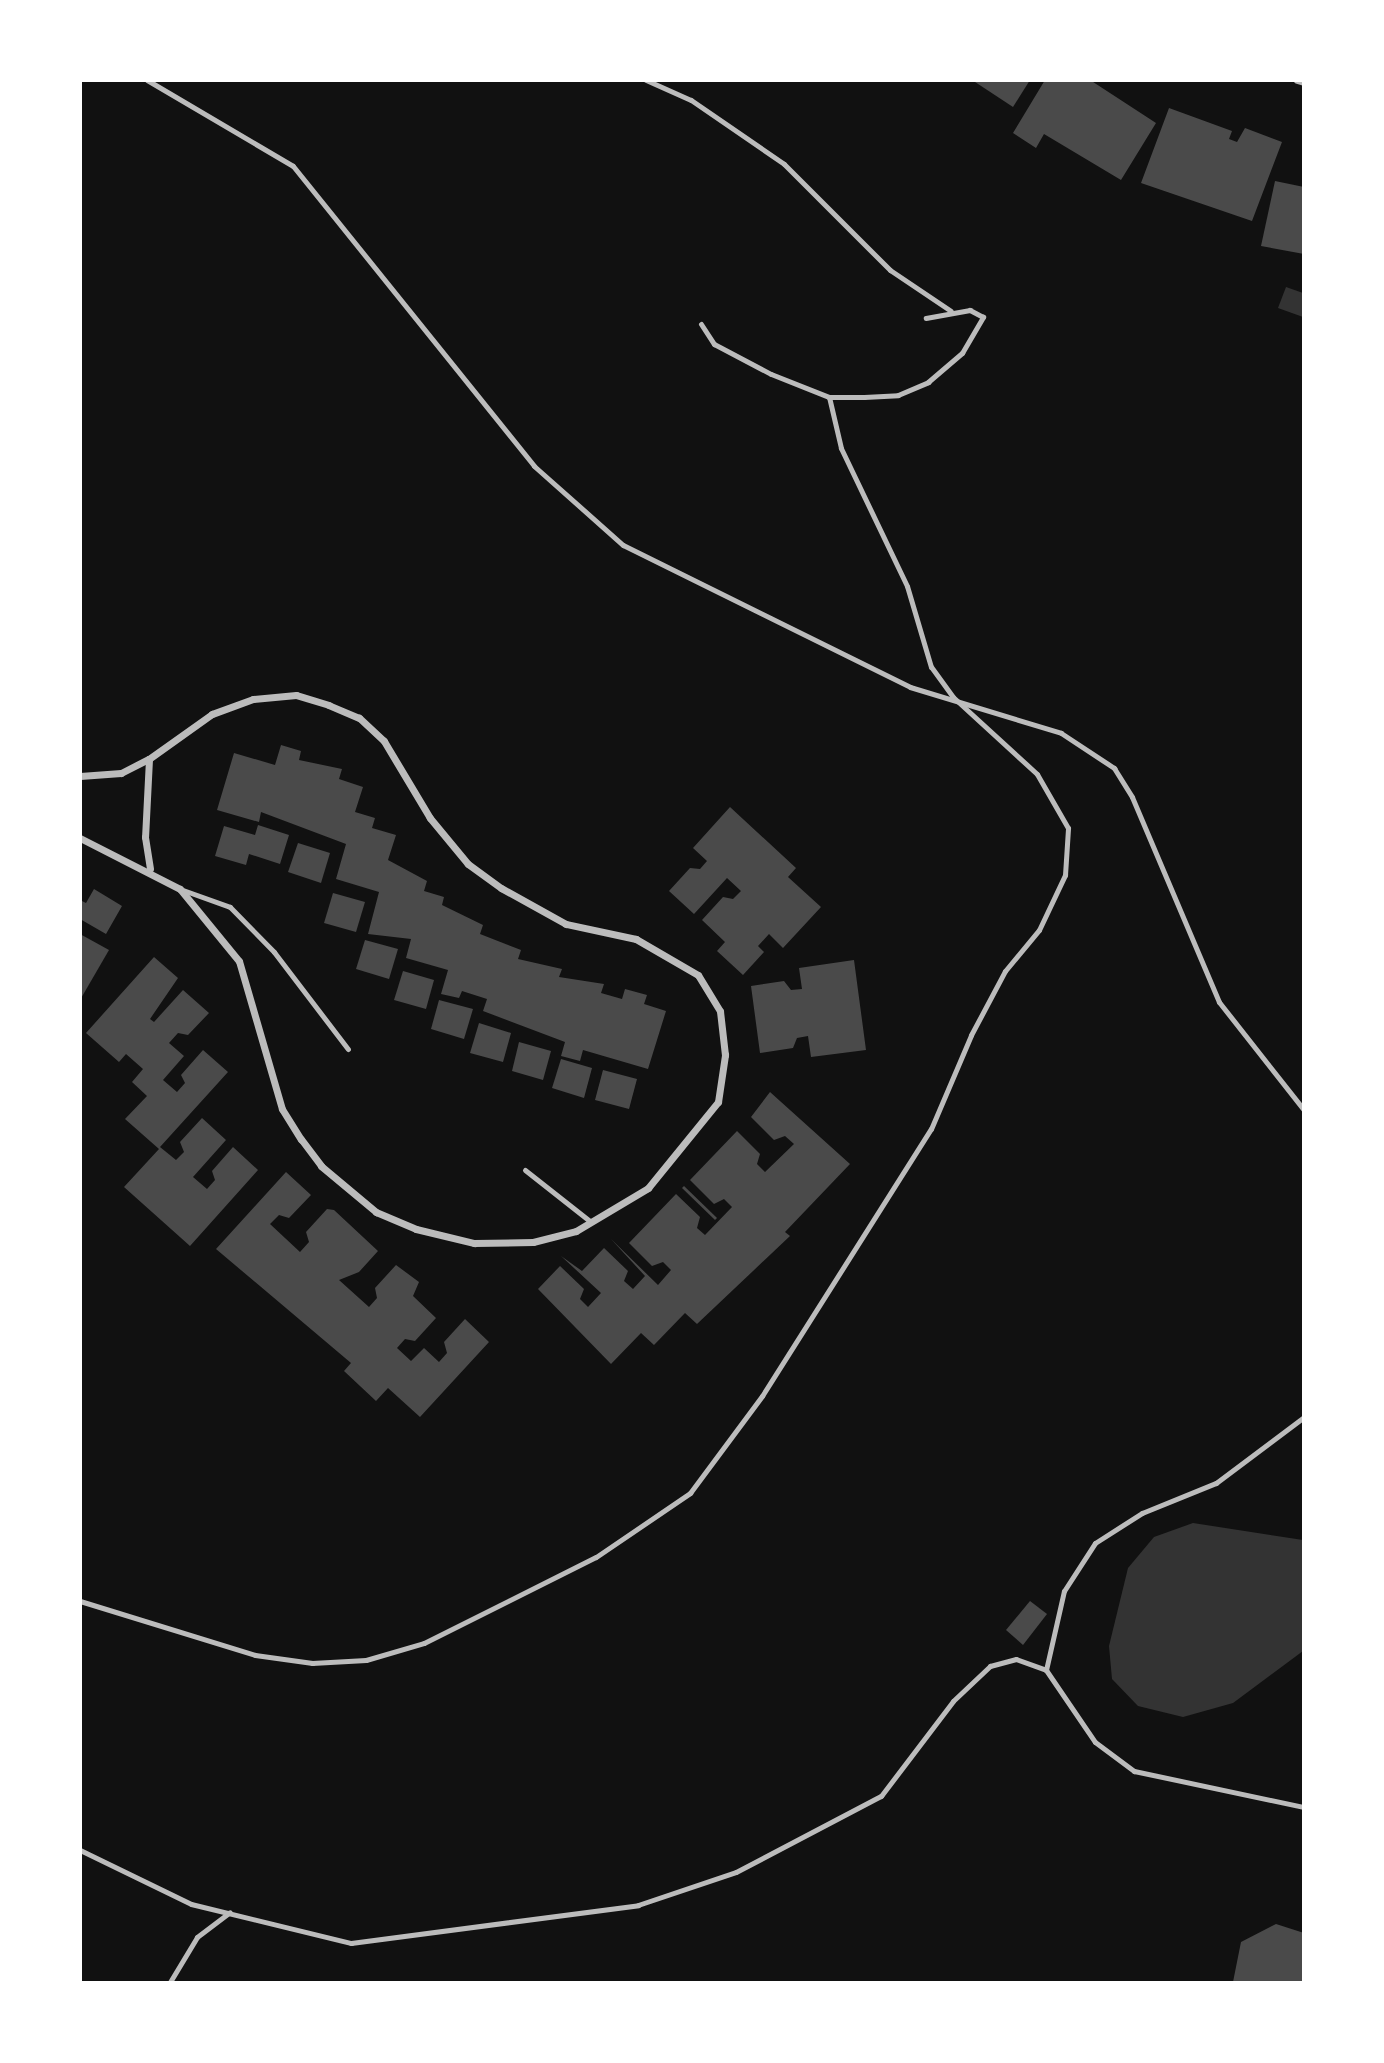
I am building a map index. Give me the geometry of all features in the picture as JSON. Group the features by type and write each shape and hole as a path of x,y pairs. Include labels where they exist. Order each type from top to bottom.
{"street":[{"path":"1297,80 1304,82"},
{"path":"80,776 121,773 149,759 212,713 253,699 296,695 329,705 384,741 430,818 490,880 566,924 636,939 698,975 720,1011 725,1055 718,1102 648,1188 592,1222 533,1242 474,1243 376,1212 321,1166 282,1109 239,961 180,889 150,869 80,838"},
{"path":"149,759 145,837 150,869"}],"lane":[{"path":"147,80 293,166 525,456 623,545 910,687 953,697 1060,733 1114,768 1143,820 1219,1002 1304,1110"},
{"path":"646,80 691,100 784,164 890,270 951,311 983,317 962,353 929,382 898,395 829,397 714,344 701,324"},
{"path":"926,318 951,311"},
{"path":"80,1601 254,1655 312,1663 366,1660 424,1643 596,1557 691,1493 762,1396 931,1129 971,1035 1005,971 1039,930 1065,875 1069,828 1037,774 953,697 931,667 907,586 853,479 829,397"},
{"path":"180,889 230,907 274,952 348,1049"},
{"path":"525,1170 592,1222"},
{"path":"1046,1670 1064,1591 1095,1543 1142,1513 1216,1483 1304,1417"},
{"path":"80,1850 191,1904 351,1943 638,1905 736,1872 881,1796 953,1701 990,1666 1016,1659 1046,1670 1095,1742 1135,1771 1304,1807"},
{"path":"170,1983 197,1937 230,1912"}],"shaded area":[{"path":"1286,287 1303,293 1303,317 1278,308"},
{"path":"1193,1523 1303,1540 1303,1651 1233,1703 1183,1717 1138,1706 1112,1679 1109,1646 1128,1568 1154,1537"}],"building":[{"path":"972,80 1030,80 1013,107"},
{"path":"1045,80 1090,80 1156,123 1121,180 1044,134 1036,148 1013,133"},
{"path":"1169,108 1232,131 1229,139 1237,142 1245,128 1282,142 1252,221 1141,183"},
{"path":"1275,181 1304,187 1304,254 1261,246"},
{"path":"281,745 301,751 299,760 342,769 339,779 363,787 355,812 375,818 372,828 396,835 388,860 427,881 424,891 444,897 442,905 483,925 480,934 521,950 518,959 562,969 559,977 604,984 601,993 622,999 625,989 647,995 644,1004 666,1011 648,1069 583,1050 580,1061 561,1056 565,1042 483,1011 487,999 462,991 459,998 441,994 448,970 406,958 411,939 368,934 379,892 336,879 346,844 261,812 259,822 217,810 234,753 275,765"},
{"path":"730,807 796,868 788,877 821,907 783,948 769,934 758,946 764,952 743,975 717,951 725,942 702,920 723,897 733,899 741,891 727,878 694,914 669,891 690,868 700,869 707,861 693,848"},
{"path":"258,825 289,835 280,864 249,854 246,865 215,856 224,826 255,835"},
{"path":"298,843 330,853 321,883 288,872"},
{"path":"94,889 122,906 106,934 80,919 80,900 86,903"},
{"path":"333,893 365,902 356,932 324,923"},
{"path":"80,934 109,950 80,1000"},
{"path":"365,940 398,949 389,979 356,969"},
{"path":"154,957 178,978 150,1019 154,1022 183,990 209,1013 188,1035 178,1033 169,1043 184,1056 163,1080 177,1092 185,1083 181,1075 203,1050 228,1072 160,1147 176,1160 184,1152 180,1142 202,1118 226,1140 193,1177 207,1189 215,1180 212,1171 233,1147 258,1170 190,1246 124,1187 159,1149 125,1119 147,1096 132,1082 143,1069 126,1054 119,1062 86,1033"},
{"path":"854,960 866,1050 811,1057 808,1036 797,1038 793,1048 760,1053 751,986 784,981 791,990 802,989 799,968"},
{"path":"403,971 434,980 426,1009 394,1000"},
{"path":"439,1000 473,1009 464,1039 431,1029"},
{"path":"479,1023 511,1033 503,1062 470,1053"},
{"path":"519,1042 551,1051 543,1080 512,1071"},
{"path":"561,1059 592,1068 584,1098 552,1088"},
{"path":"603,1070 637,1079 629,1109 595,1100"},
{"path":"770,1092 850,1164 785,1232 790,1236 697,1324 685,1313 654,1345 641,1333 611,1364 538,1289 560,1266 584,1289 580,1299 588,1307 601,1293 561,1256 582,1271 604,1248 628,1271 624,1281 633,1289 645,1276 611,1239 658,1285 671,1270 663,1262 652,1266 629,1243 676,1194 700,1217 697,1228 705,1235 732,1207 724,1199 714,1204 690,1180 737,1131 760,1154 757,1164 765,1172 794,1144 785,1136 774,1140 751,1117"},
{"path":"286,1172 311,1195 289,1218 279,1215 270,1224 300,1252 309,1242 306,1232 327,1209 334,1210 378,1251 359,1272 339,1280 369,1307 377,1298 375,1288 396,1265 419,1282 413,1296 436,1318 415,1341 405,1339 397,1348 411,1361 424,1348 439,1362 447,1353 444,1342 465,1319 489,1342 420,1417 388,1388 376,1401 344,1371 351,1363 216,1249"},
{"path":"684,1186 717,1218 715,1220 682,1188"},
{"path":"1030,1601 1047,1614 1023,1645 1006,1630"},
{"path":"1276,1924 1304,1933 1304,1982 1233,1982 1241,1942"}]}
